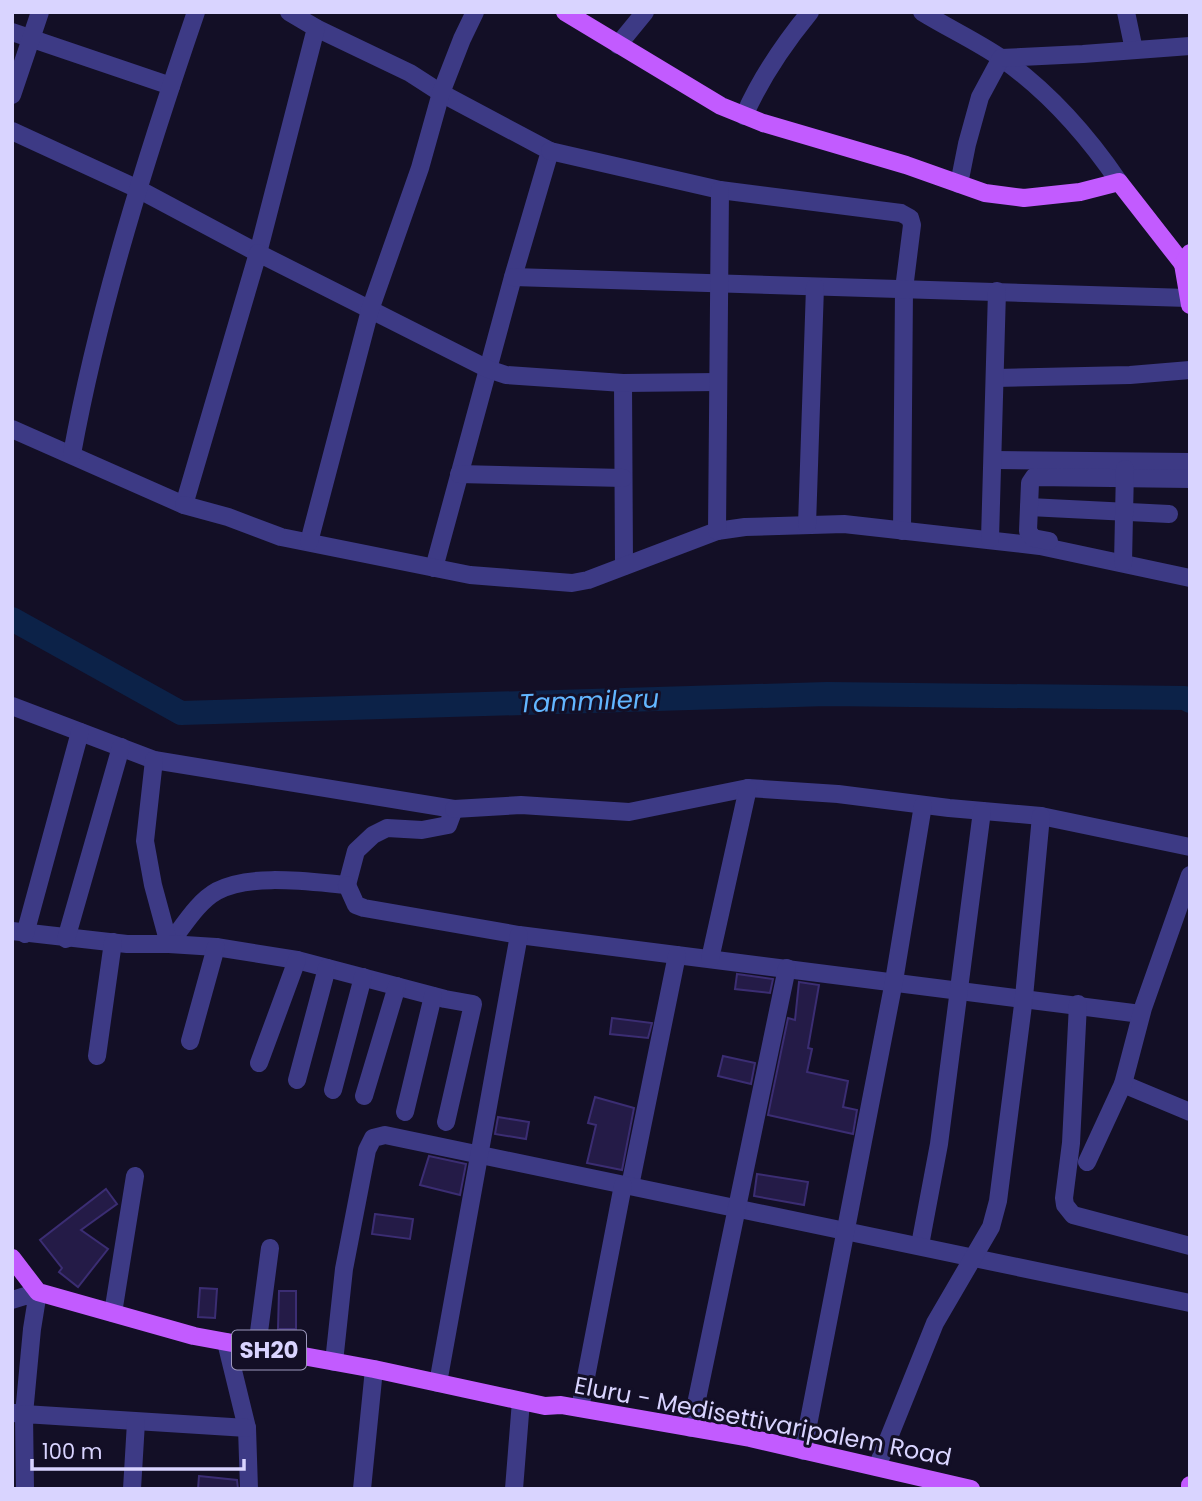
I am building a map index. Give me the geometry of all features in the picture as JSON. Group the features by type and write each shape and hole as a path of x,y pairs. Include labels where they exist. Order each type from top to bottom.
{"main road":[{"path":"565,12 721,106 744,116 905,165 985,194 1024,198 1080,192 1119,181 1186,258 1189,302"},
{"path":"12,1258 38,1292"},
{"name":"SH20","path":"38,1292 194,1336 374,1369 521,1401"},
{"name":"Eluru - Medisettivaripalem Road","path":"521,1401 545,1406 580,1408 691,1428 877,1467 927,1484 971,1489"}],"street":[{"path":"12,95 40,12"},
{"path":"72,454 82,396 138,189 196,12"},
{"path":"289,12 316,28 410,73 441,93 550,151 720,190 901,213 910,218 912,225 904,289 902,531"},
{"path":"309,542 370,310 420,168 441,93 475,12"},
{"path":"618,45 645,12"},
{"path":"744,116 755,90 770,66 810,12"},
{"path":"922,12 1001,58 1060,108 1098,151 1119,181"},
{"path":"1126,12 1134,50"},
{"path":"184,505 258,253 316,28"},
{"path":"12,32 171,86"},
{"path":"1001,58 1190,46"},
{"path":"959,184 980,97 1001,58"},
{"path":"12,131 138,189 488,369 506,375 623,383 718,382"},
{"path":"434,568 550,151"},
{"path":"718,531 720,190"},
{"path":"513,277 997,291 1189,302"},
{"path":"807,525 816,287"},
{"path":"990,539 997,291"},
{"path":"995,378 1130,375 1190,370"},
{"path":"623,383 624,566"},
{"path":"12,429 184,505 228,517 281,537 470,575 572,583 718,531 745,527 844,524 990,539 1190,568"},
{"path":"994,460 1190,479"},
{"path":"1190,462 1125,471 1034,477 1030,483 1028,531 1034,538 1190,578"},
{"path":"1123,559 1125,471"},
{"path":"459,474 623,478"},
{"path":"1029,508 1168,514"},
{"path":"12,706 154,760 454,808 521,805 628,812 748,788 838,793 923,805 1041,816 1190,847"},
{"path":"80,732 18,932 66,939 216,947 297,960 433,996 505,1011"},
{"path":"66,939 121,747"},
{"path":"154,760 145,841 153,886 169,944"},
{"path":"710,959 748,788"},
{"path":"803,1451 894,981 923,805"},
{"path":"454,808 448,825 422,830 387,828 373,835 356,851 347,886 356,905 519,935 1024,997 1141,1014"},
{"path":"920,1245 939,1144 982,811"},
{"path":"877,1467 935,1323 991,1227 998,1201 1024,997 1041,816"},
{"path":"1087,1162 1123,1084 1141,1014 1190,875"},
{"path":"169,944 202,904 217,891 226,888 246,882 297,881 347,886"},
{"path":"438,1383 519,935"},
{"path":"97,1056 113,942"},
{"path":"190,1041 216,947"},
{"path":"580,1408 677,955"},
{"path":"259,1063 297,960"},
{"path":"297,1080 327,968"},
{"path":"691,1428 788,968"},
{"path":"333,1090 363,977"},
{"path":"364,1096 397,986"},
{"path":"405,1112 433,996"},
{"path":"446,1122 473,1004"},
{"path":"1078,1004 1072,1143 1065,1205 1073,1215 1190,1246"},
{"path":"1123,1084 1190,1112"},
{"path":"334,1362 344,1269 367,1150 373,1139 385,1135 1190,1303"},
{"path":"113,1313 135,1176"},
{"path":"257,1348 270,1248"},
{"path":"12,1300 38,1292 18,1414 24,1489"},
{"path":"226,1342 247,1428 249,1489"},
{"path":"367,1488 374,1369"},
{"path":"514,1489 521,1401"},
{"path":"18,1414 247,1428"},
{"path":"132,1489 136,1422"}],"building":[{"path":"737,974 773,979 770,993 735,989"},
{"path":"799,982 819,985 808,1048 812,1049 807,1072 848,1081 843,1107 857,1110 853,1134 768,1115 788,1018 795,1020"},
{"path":"612,1018 652,1023 648,1038 610,1034"},
{"path":"723,1056 755,1063 751,1084 718,1076"},
{"path":"595,1097 634,1108 622,1170 587,1163 596,1125 588,1123"},
{"path":"498,1117 529,1122 526,1139 495,1134"},
{"path":"429,1156 466,1164 460,1195 420,1185"},
{"path":"757,1174 808,1182 804,1205 754,1196"},
{"path":"106,1189 117,1204 81,1230 108,1249 78,1287 59,1272 62,1268 40,1240"},
{"path":"375,1214 413,1219 410,1239 372,1234"},
{"path":"200,1288 217,1289 215,1318 198,1317"},
{"path":"279,1291 296,1291 296,1329 278,1329"},
{"path":"199,1476 237,1480 238,1489 198,1489"}],"waterway":[{"name":"Tammileru","path":"12,619 181,713 827,694 1185,698 1190,701"}]}
